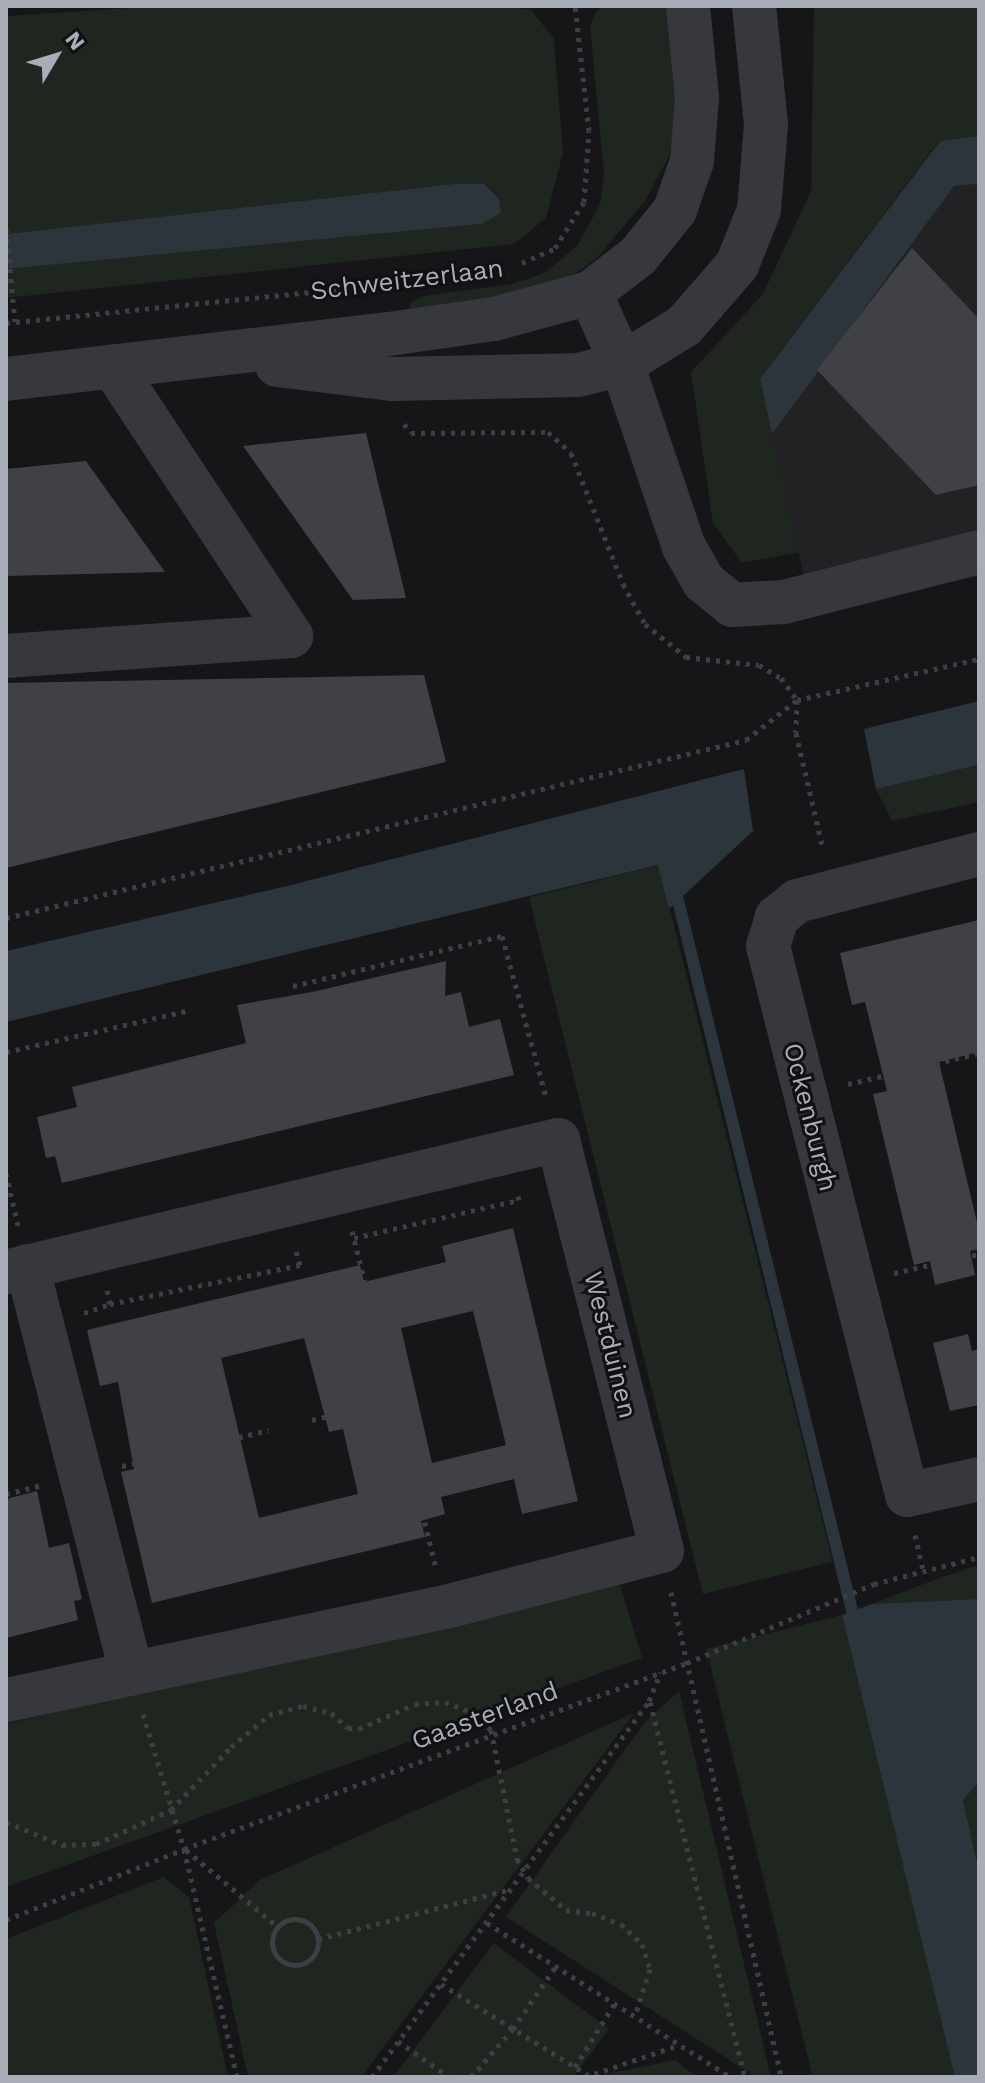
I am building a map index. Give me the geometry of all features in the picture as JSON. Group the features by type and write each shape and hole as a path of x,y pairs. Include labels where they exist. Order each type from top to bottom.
{"street":[{"name":"Schweitzerlaan","path":"6,379 211,357 494,319 590,293 638,256 675,210 692,161 697,98 688,6"},
{"name":"Schweitzerlaan","path":"211,357 393,379 578,375 622,364 684,326 737,265 759,210 766,124 754,6"},
{"path":"590,293 622,364 684,547 704,582 732,605 784,602 979,552"},
{"path":"6,656 291,636 113,367"},
{"name":"Ockenburgh","path":"979,854 833,889 797,901 777,917 768,946 907,1495 979,1479"},
{"path":"131,1672 81,1476 17,1269 558,1140"},
{"name":"Westduinen","path":"558,1140 662,1551"},
{"path":"6,1700 445,1607 662,1551"}],"path":[{"name":"Schweitzerlaan","path":"514,267 555,248 584,202 589,131 575,6"},
{"path":"6,229 15,322"},
{"name":"Schweitzerlaan","path":"6,323 428,281"},
{"path":"385,285 389,334"},
{"path":"393,379 400,418 411,433 548,432 571,453 623,584 645,624 686,657 759,665 781,678 797,700 796,733 833,889"},
{"path":"6,918 746,740 797,700 979,659"},
{"path":"293,986 502,936 558,1140"},
{"path":"6,1052 187,1011"},
{"path":"804,1095 979,1053"},
{"path":"844,1069 851,1099"},
{"path":"6,1173 17,1269"},
{"path":"342,1191 445,1607"},
{"path":"110,1304 300,1265 284,1205"},
{"path":"853,1283 979,1254"},
{"path":"891,1259 898,1289"},
{"path":"312,1420 395,1400"},
{"path":"6,1494 269,1430"},
{"path":"662,1551 781,2077"},
{"name":"Gaasterland","path":"6,1920 184,1849 687,1663 874,1584 979,1557"},
{"path":"131,1672 184,1849 237,2077"},
{"path":"372,2077 649,1701 661,1672"},
{"path":"649,1701 745,2077"},
{"path":"6,1822 62,1845 96,1844 171,1810 231,1747 269,1715 303,1706 331,1713 348,1728 359,1729 415,1704 445,1702 474,1713 492,1735 517,1859 524,1872 566,1910 592,1913 621,1924 642,1944 650,1969 635,2016"},
{"path":"184,1849 278,1927"},
{"path":"318,1939 513,1889"},
{"path":"292,1919 306,1921 318,1939 311,1959 291,1965 277,1957 273,1950 273,1934 292,1919"},
{"path":"487,1923 731,2077"},
{"path":"471,2077 513,2029 556,1966"},
{"path":"441,1984 587,2076 680,2045"},
{"path":"575,2067 615,2003"},
{"path":"398,2041 449,2077"}],"shaded area":[{"path":"162,6 502,6 531,10 554,39 563,153 546,218 514,244 6,298 6,269 480,224 454,184 6,234 6,16"},
{"path":"604,6 665,6 678,29 684,82 669,156 645,201 596,259 559,285 527,300 408,311 411,302 424,296 512,284 545,273 578,245 600,204 604,174 590,26 595,13"},
{"path":"814,6 979,6 979,136 939,141 760,379 799,552 742,563 713,523 691,372 763,294 811,191"},
{"path":"979,136 979,184 954,186 772,434 760,379 940,141"},
{"path":"454,184 484,184 499,199 501,213 481,224 6,269 6,234"},
{"path":"979,184 979,576 812,612 772,434 906,241 954,186"},
{"path":"979,701 979,765 876,789 864,729"},
{"path":"979,765 979,802 892,821 876,789"},
{"path":"744,769 753,831 669,909 658,865 6,1022 6,951 287,886"},
{"path":"659,865 833,1562 703,1594 529,897"},
{"path":"979,1565 979,1599 872,1604 942,1577"},
{"path":"617,1574 642,1658 6,1887 6,1724"},
{"path":"979,1599 979,1782 963,1800 979,1871 979,2077 955,2077 842,1615 872,1604"},
{"path":"842,1615 957,2077 813,2077 706,1649"},
{"path":"679,1691 771,2077 756,2077 506,1917 644,1723"},
{"path":"634,1713 361,2077 248,2077 214,1923 260,1880"},
{"path":"979,1782 979,1871 963,1800"},
{"path":"164,1877 189,1897 228,2077 6,2077 6,1939"},
{"path":"494,1943 609,2029 573,2077 393,2077"},
{"path":"675,2060 697,2077 592,2077"}],"building":[{"path":"912,248 979,319 979,485 936,495 817,370"},
{"path":"366,433 406,598 353,600 243,446"},
{"path":"86,461 165,572 6,576 6,469"},
{"path":"424,675 446,762 6,868 6,683"},
{"path":"979,920 979,1052 939,1062 979,1231 979,1249 970,1251 975,1275 935,1285 930,1261 914,1265 873,1094 887,1091 865,1002 852,1005 840,953"},
{"path":"446,961 445,996 461,992 469,1027 500,1019 514,1075 62,1183 55,1156 46,1158 37,1117 77,1107 72,1087 246,1043 237,1005 312,992"},
{"path":"513,1228 578,1501 522,1514 514,1479 441,1497 445,1514 421,1521 425,1537 152,1603 121,1472 134,1469 118,1382 100,1386 87,1330 360,1265 364,1282 446,1262 442,1246","holes":["473,1311 506,1445 432,1463 401,1328","304,1338 329,1432 343,1429 358,1494 259,1518 221,1358"]},
{"path":"968,1334 972,1351 979,1349 979,1405 950,1411 933,1343"},
{"path":"37,1491 49,1548 69,1543 82,1599 74,1601 78,1620 6,1638 6,1499"}],"waterway":[{"path":"675,888 856,1627"}]}
